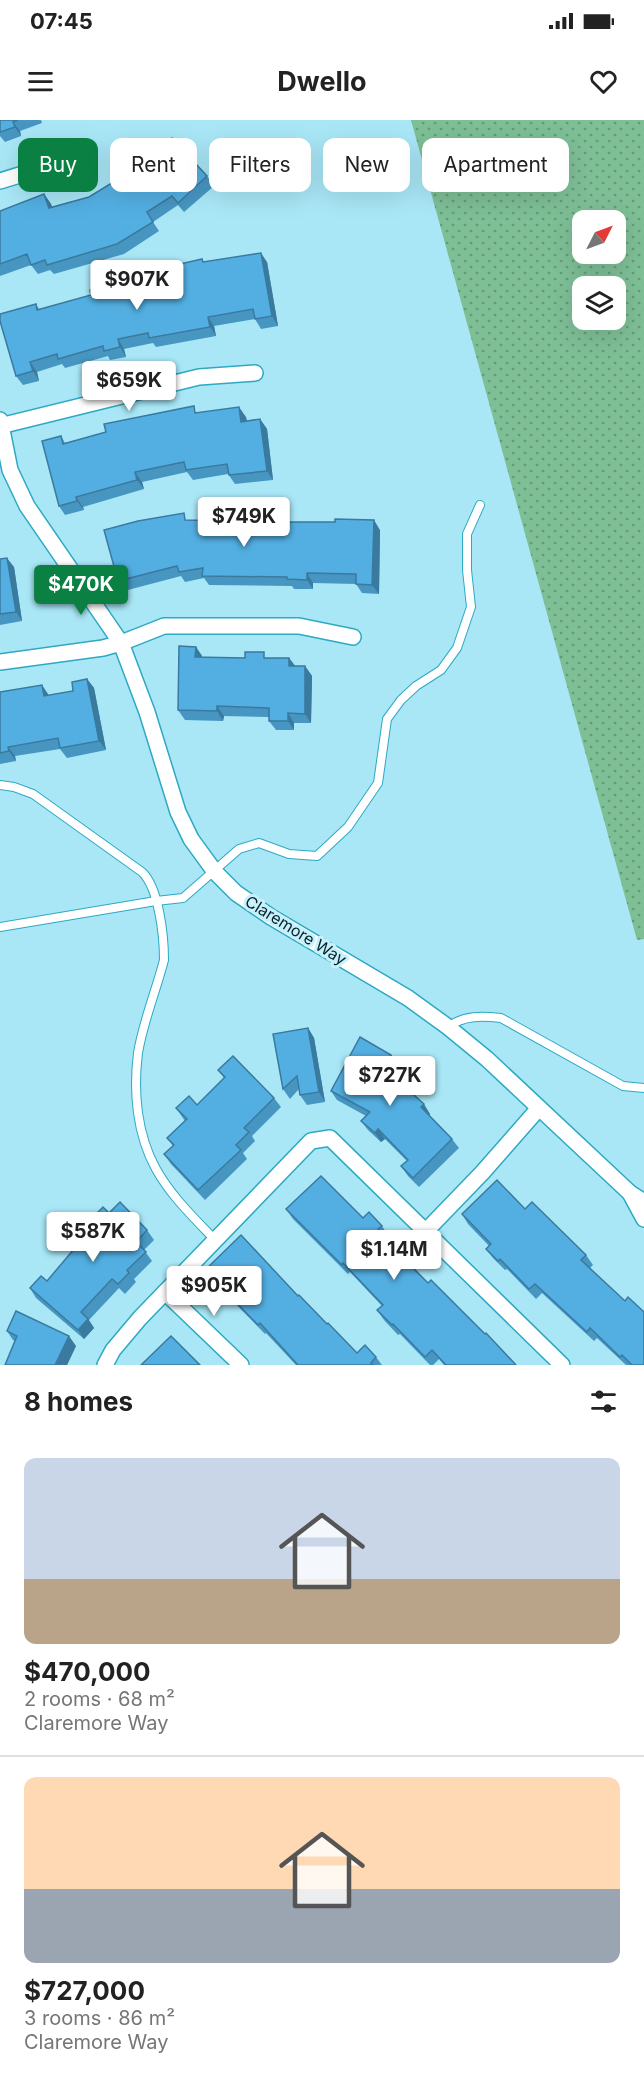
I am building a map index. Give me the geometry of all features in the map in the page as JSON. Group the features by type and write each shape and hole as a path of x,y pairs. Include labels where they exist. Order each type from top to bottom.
{"street":[{"path":"0,181 18,175"},
{"path":"1,424 199,377 255,373"},
{"name":"Claremore Way","path":"1,424 10,470 27,506 121,643 147,712 178,812 191,839 215,872 236,892 271,917 408,998 448,1028 487,1059 630,1193 644,1202"},
{"path":"0,662 103,648 164,626 299,626 353,637"},
{"path":"425,1232 482,1173 539,1108"},
{"path":"105,1365 113,1350 165,1293 311,1140 330,1138 562,1365"},
{"name":"Claremore Way","path":"630,1193 644,1219"},
{"path":"165,1293 241,1365"}],"lane":[{"path":"0,927 183,898 239,849 259,843 289,854 318,856 348,827 378,783 387,719 401,700 416,686 441,670 458,648 471,607 467,570 467,534 480,505"},
{"path":"0,785 33,794 142,872 151,883 164,948 164,960 138,1053 135,1092 142,1135 156,1169 181,1204 215,1240"},
{"path":"448,1028 458,1020 501,1018 623,1086 644,1088"}],"green space":[{"path":"411,120 644,120 644,939 637,940 431,192 569,192 569,138 422,138 422,160"}],"building":[{"path":"0,120 18,120 13,122 15,127 0,132"},
{"path":"197,165 207,176 197,185"},
{"path":"110,184 110,192 190,192 178,203 172,196 147,212 153,222 117,244 47,265 45,260 31,265 27,254 0,264 0,211 44,194 49,208 89,197"},
{"path":"261,253 272,316 255,319 253,309 208,317 210,327 149,338 148,333 118,339 120,347 104,351 103,346 58,359 57,354 30,362 33,371 16,376 0,314 36,304 37,310 91,295 90,290 128,281 130,287 182,276 180,264 202,259 203,262"},
{"path":"194,406 195,413 239,407 241,422 260,419 267,471 229,475 227,464 186,470 184,462 135,472 137,480 76,497 77,501 59,506 42,441 61,436 63,444 106,432 104,424"},
{"path":"184,513 185,520 248,521 248,518 283,519 283,522 335,522 335,519 374,520 372,585 356,584 356,574 307,573 307,580 287,579 287,577 202,576 203,568 179,572 177,566 118,581 104,530"},
{"path":"7,558 16,612 0,614 0,559"},
{"path":"179,646 196,647 195,657 245,658 245,652 264,652 264,658 289,658 289,666 305,666 305,714 288,713 288,721 269,721 269,708 217,706 217,711 178,710"},
{"path":"87,679 99,741 60,748 58,738 8,747 9,751 0,753 0,692 42,685 44,696 73,691 72,682"},
{"path":"308,1028 319,1092 300,1095 297,1076 283,1089 273,1034"},
{"path":"360,1037 391,1055 384,1068 424,1104 421,1107 452,1139 413,1178 401,1166 408,1160 378,1129 375,1133 361,1121 370,1112 331,1091"},
{"path":"233,1056 274,1098 244,1128 249,1132 236,1145 241,1150 198,1190 164,1154 174,1145 167,1138 187,1119 176,1108 189,1096 197,1105 225,1077 218,1070"},
{"path":"321,1176 363,1218 369,1212 382,1226 378,1229 405,1257 404,1259 428,1283 431,1280 516,1365 446,1365 432,1350 425,1357 377,1310 383,1305 286,1209"},
{"path":"497,1180 525,1209 532,1202 586,1255 581,1260 625,1301 628,1297 644,1312 644,1365 632,1365 622,1355 620,1357 590,1328 587,1332 535,1284 529,1289 500,1259 498,1261 486,1249 491,1244 462,1214"},
{"path":"120,1202 147,1230 136,1242 146,1252 127,1270 129,1273 118,1284 112,1279 81,1312 88,1319 78,1330 30,1288 41,1276 47,1281 74,1249 68,1243 103,1207 109,1213"},
{"path":"241,1235 298,1296 357,1353 365,1345 376,1357 371,1363 373,1365 298,1365 260,1323 258,1325 218,1284 214,1287 201,1274"},
{"path":"16,1311 69,1336 55,1365 5,1365 17,1336 7,1331"},
{"path":"171,1336 200,1365 141,1365"}]}
